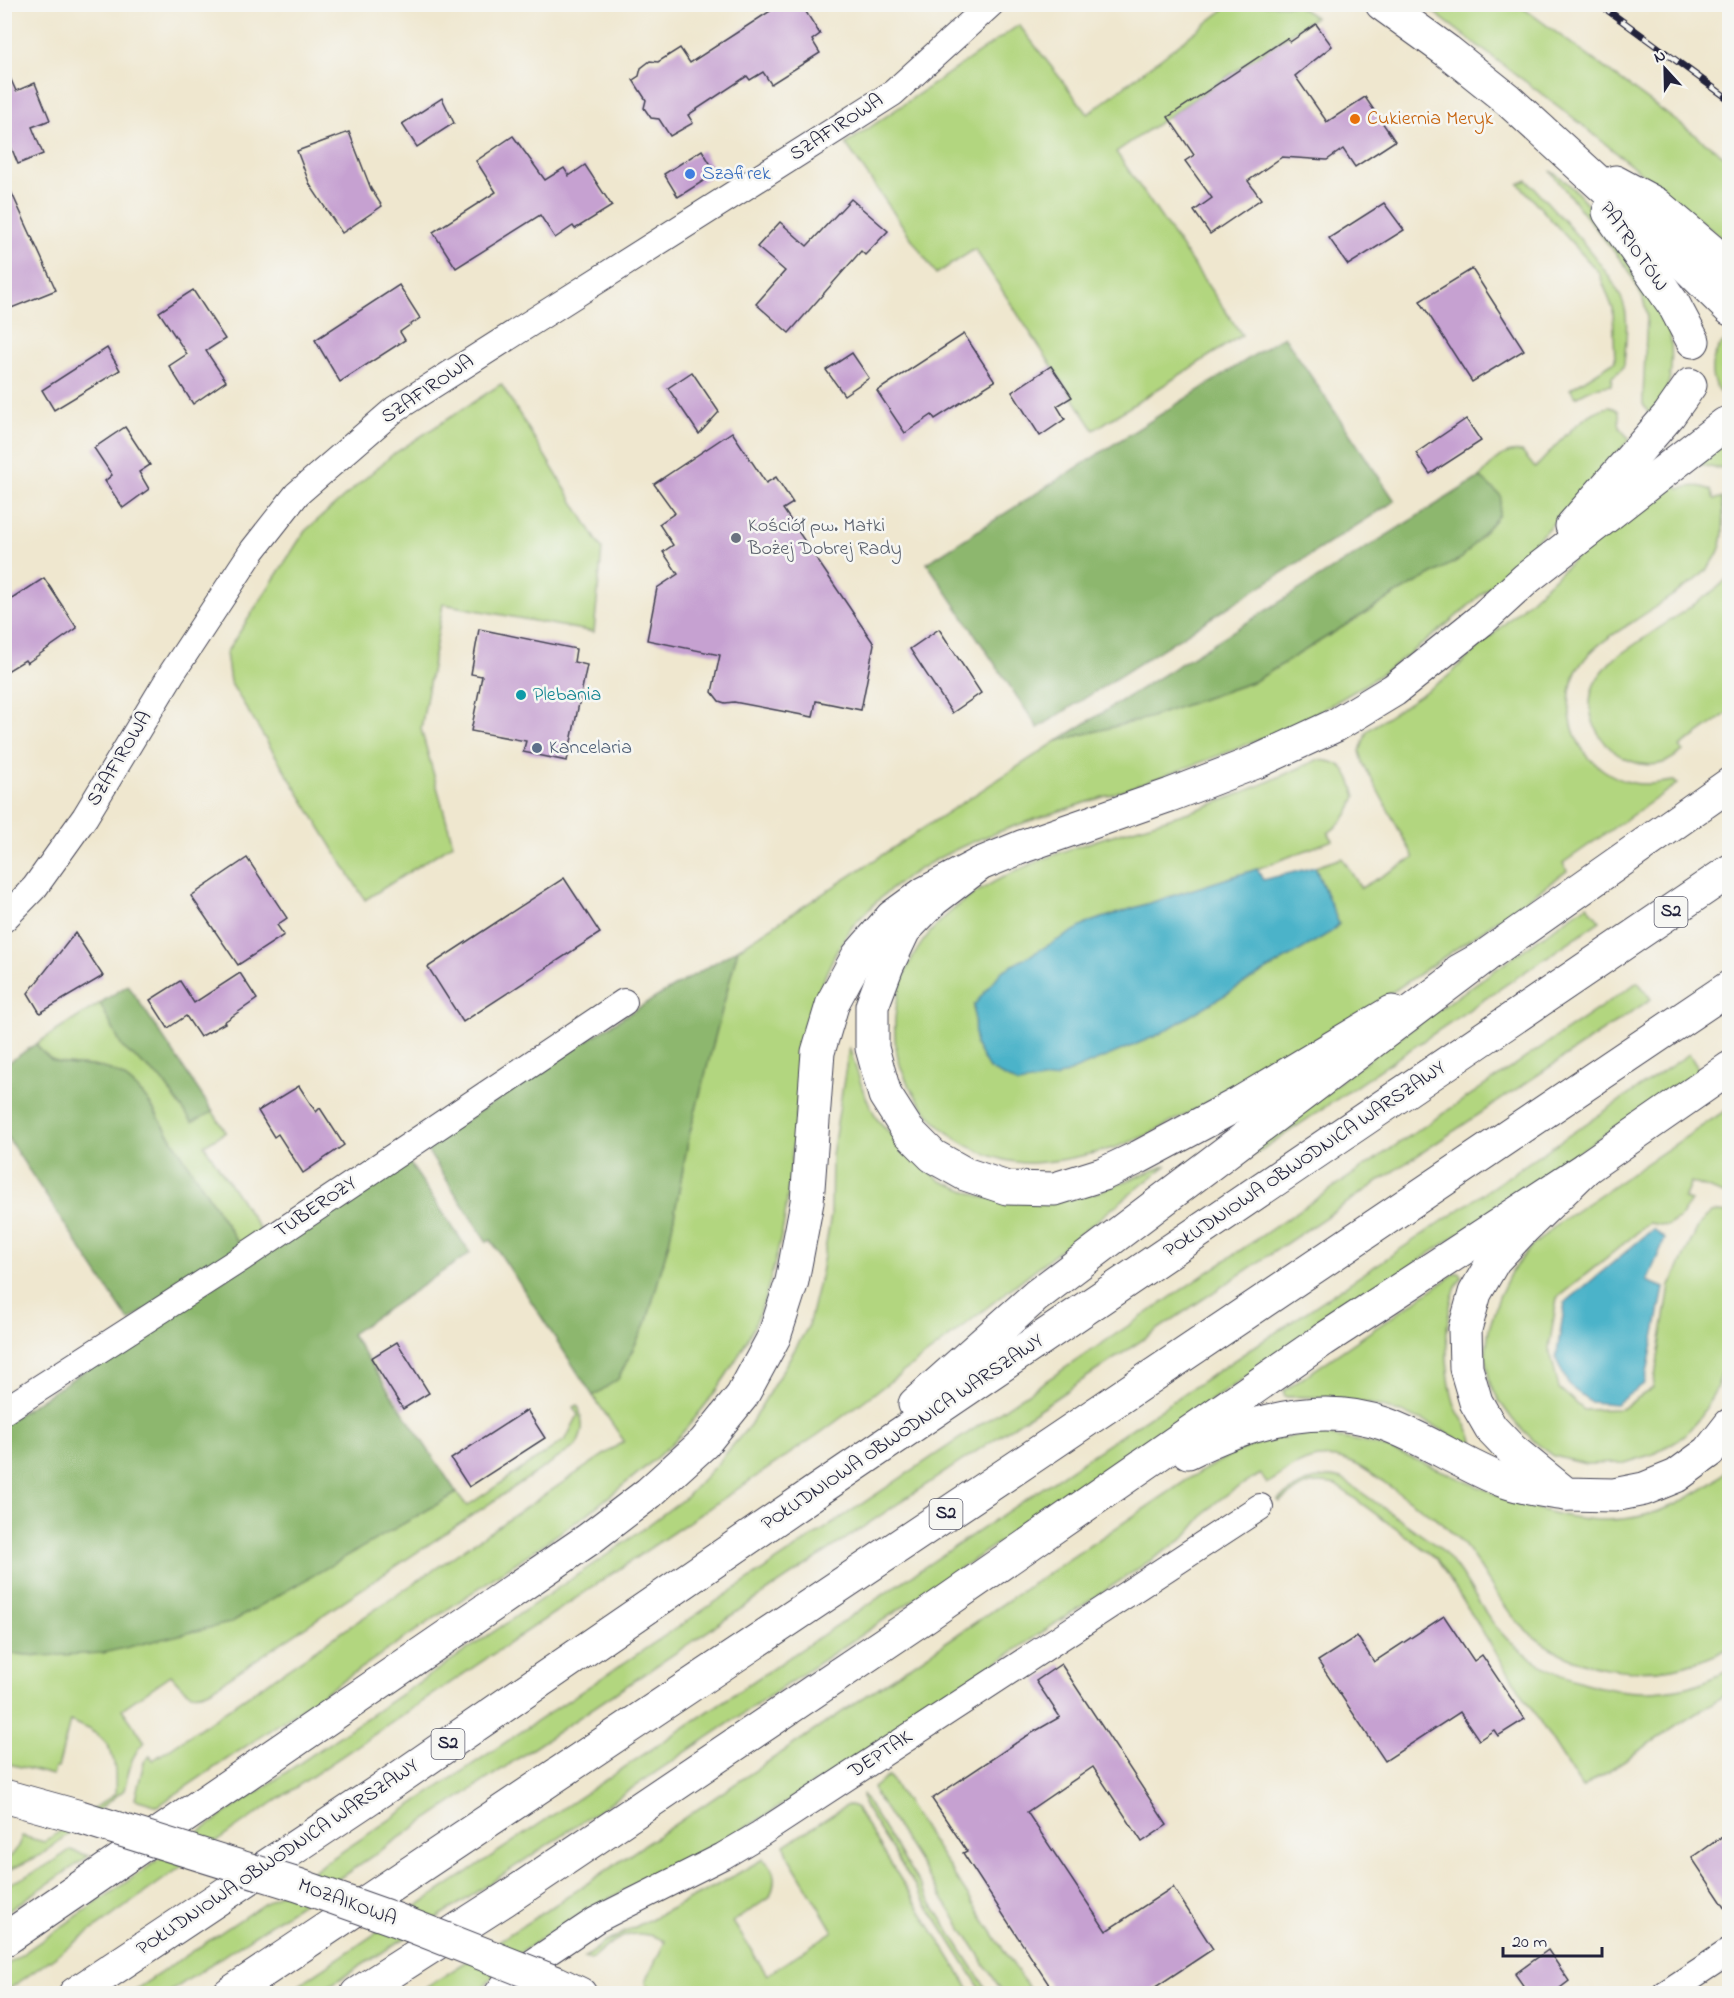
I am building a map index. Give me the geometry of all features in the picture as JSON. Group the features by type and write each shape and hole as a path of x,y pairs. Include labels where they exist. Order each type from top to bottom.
{"main road":[{"name":"PATRIOTÓW","path":"1382,4 1447,51 1507,99 1632,213 1730,310"},
{"name":"PATRIOTÓW","path":"1569,156 1674,305 1693,341"},
{"path":"1569,156 1656,204 1730,265"},
{"path":"4,1940 589,1539 649,1493 705,1443 742,1396 774,1337 792,1281 807,1202 818,1052 833,1002 858,956 891,918 926,893 980,864 1256,762 1336,725 1394,690 1471,628 1527,578 1727,425 1708,414 1700,405 1690,385 1688,362 1693,341 1699,331 1707,322 1730,310"},
{"path":"1527,578 1669,415 1690,385"},
{"path":"818,1490 1036,1296 1484,957 1730,784"},
{"path":"980,864 933,900 904,930 872,1006 872,1048 885,1095 908,1131 933,1156 965,1174 1007,1188 1055,1189 1103,1174 1139,1157 1240,1103 1484,957"},
{"name":"POŁUDNIOWA OBWODNICA WARSZAWY","path":"75,1994 396,1780 818,1490 1730,871"},
{"name":"S2","path":"229,1994 1730,987"},
{"path":"357,1994 504,1900 927,1615 1323,1340 1586,1168 1730,1068"},
{"path":"1566,1494 1512,1450 1491,1428 1476,1402 1466,1368 1465,1329 1476,1293 1494,1260 1586,1168"},
{"path":"1095,1498 1214,1439 1262,1423 1297,1415 1328,1413 1384,1424 1503,1481 1532,1489 1566,1494 1614,1496 1644,1489 1676,1476 1709,1452 1730,1425"},
{"name":"MOZAIKOWA","path":"4,1796 81,1817 298,1885 397,1920 568,1988"}],"street":[{"name":"SZAFIROWA","path":"4,919 35,887 85,817 172,673 253,550 297,494 395,408 893,93 991,4"},
{"name":"TUBEROZY","path":"4,1411 242,1258 624,1002"},
{"name":"DEPTAK","path":"497,1994 508,1979 596,1920 723,1856 760,1834 1260,1507"},
{"path":"1665,1994 1730,1951"}],"green space":[{"path":"1230,5 1296,5 1315,17 1116,152 1242,335 1094,430 975,249 936,274 846,144 1019,25 1088,114"},
{"path":"1424,5 1519,5 1729,160 1729,244 1571,116"},
{"path":"1550,171 1581,196 1597,216 1667,321 1671,348 1670,379 1664,395 1649,414 1643,404 1647,314 1643,299 1628,269"},
{"path":"1527,180 1598,261 1620,295 1625,309 1627,329 1624,365 1612,377 1611,385 1593,388 1576,397 1570,389 1615,361 1613,309 1599,273 1519,184"},
{"path":"1284,336 1395,501 1038,728 927,563"},
{"path":"1729,338 1729,400 1716,386 1712,369 1716,352"},
{"path":"501,384 602,549 594,632 443,604 421,729 453,844 365,900 230,682 226,653 305,531 392,455"},
{"path":"1609,407 1619,412 1620,427 1630,439 1560,517 1485,591 1405,657 1362,687 1290,726 1238,748 983,838 925,866 898,883 874,904 852,927 837,950 817,998 810,1023 801,1073 784,1223 765,1299 755,1325 738,1357 695,1418 661,1453 586,1515 158,1806 135,1799 144,1762 150,1756 153,1760 624,1441 593,1396 618,1379 647,1321 670,1238 689,1136 738,949 1057,741 1148,718 1255,681 1396,594 1462,558 1501,496 1480,477 1494,462 1503,455 1522,452 1535,468 1579,423 1599,410"},
{"path":"1729,445 1729,467 1714,468 1699,464 1719,447"},
{"path":"1480,477 1501,496 1499,515 1462,558 1396,594 1255,681 1148,718 1057,741"},
{"path":"1669,479 1679,489 1699,486 1711,491 1714,499 1722,498 1723,534 1718,553 1706,571 1696,580 1610,636 1591,652 1576,673 1569,705 1576,738 1591,760 1604,770 1618,778 1638,784 1674,781 1677,784 1563,863 1567,871 1396,990 1308,1046 1149,1134 1106,1150 1060,1160 1032,1163 1006,1160 979,1151 955,1138 935,1121 907,1083 898,1056 895,1026 896,1009 910,962 938,924 975,893 1020,869 1118,833 1210,805 1317,760 1340,765 1347,774 1356,796 1345,817 1328,833 1333,840 1257,869 1090,922 974,1005 975,1044 989,1069 1156,1036 1331,932 1339,924 1315,867 1342,858 1361,888 1414,858 1363,763 1360,751 1367,731 1447,677 1608,528"},
{"path":"1729,577 1729,712 1680,747 1683,751 1666,762 1644,764 1629,761 1605,743 1597,731 1590,702 1597,679 1612,660 1715,590"},
{"path":"1587,905 1600,921 1170,1212 1373,1056"},
{"path":"738,949 689,1136 670,1238 647,1321 618,1379 593,1396 491,1240 487,1242 425,1147 623,1017"},
{"path":"1638,982 1651,999 168,1993 129,1994 1128,1326"},
{"path":"128,985 213,1112 192,1122 161,1079 122,1047 100,1003"},
{"path":"100,1003 122,1047 161,1079 192,1121 213,1112 226,1132 204,1145 262,1232 240,1246 139,1090 110,1070 59,1063 43,1053 36,1044"},
{"path":"36,1044 51,1059 66,1064 110,1070 134,1085 148,1101 240,1246 129,1321 5,1134 5,1065"},
{"path":"849,1047 864,1093 877,1119 906,1151 941,1181 985,1198 1095,1193 1167,1165 937,1347 819,1434 240,1825 5,1992 5,1966 620,1546 686,1497 718,1463 750,1425 808,1327 821,1273 831,1215 832,1155"},
{"path":"1689,1054 1699,1070 1382,1286 465,1900 318,1993 285,1994 1429,1230"},
{"path":"1729,1108 1729,1196 1691,1182 1684,1199 1691,1201 1680,1218 1667,1226 1649,1223 1557,1298 1549,1348 1559,1388 1584,1410 1621,1409 1653,1388 1670,1286 1697,1229 1705,1218 1711,1213 1729,1213 1729,1351 1717,1387 1702,1415 1684,1436 1656,1453 1625,1463 1586,1464 1554,1456 1536,1443 1513,1420 1490,1384 1485,1357 1489,1329 1499,1297 1511,1272 1530,1248 1561,1221"},
{"path":"407,1159 470,1253 351,1334 457,1493 230,1623 103,1653 40,1656 5,1653 5,1423"},
{"path":"1456,1273 1460,1273 1462,1277 1455,1289 1451,1305 1447,1360 1456,1408 1473,1441 1466,1444 1424,1422 1380,1407 1334,1399 1284,1395 1284,1391"},
{"path":"578,1405 582,1426 576,1446 215,1687 201,1693 190,1693 171,1675 122,1709 145,1742 132,1760 124,1790 41,1855 5,1872 4,1861 16,1850 22,1836 44,1842 115,1794 115,1767 109,1747 103,1740 95,1733 70,1721 58,1768 55,1768 53,1775 5,1763 5,1653 40,1656 230,1623 457,1493 467,1506 566,1439 578,1415 573,1407"},
{"path":"1315,1434 1382,1447 1534,1508 1571,1517 1608,1520 1645,1515 1682,1501 1714,1482 1729,1467 1729,1648 1703,1660 1646,1671 1617,1670 1589,1664 1562,1654 1537,1639 1516,1620 1464,1545 1436,1520 1355,1464 1338,1458 1312,1459 1292,1468 1267,1484 1261,1474 1229,1493 1212,1506 1183,1539 759,1820 597,1905 545,1936 501,1968 480,1993 416,1994 558,1903 1190,1478 1257,1444 1269,1440"},
{"path":"1332,1477 1342,1479 1437,1546 1454,1564 1496,1627 1535,1661 1583,1682 1609,1689 1636,1692 1687,1687 1729,1670 1729,1692 1582,1788 1436,1558 1336,1485 1312,1484 1300,1488 1280,1502 1278,1500 1309,1481"},
{"path":"889,1776 1032,1993 1003,1993 876,1795 873,1788"},
{"path":"862,1794 989,1993 983,1993 863,1804"},
{"path":"847,1805 856,1808 972,1993 661,1993 647,1987 646,1981 665,1941 643,1934 625,1936 616,1940 591,1960 584,1958 604,1943 763,1859 771,1867 774,1876 770,1897 733,1922 767,1975 833,1931 789,1858 785,1845"},
{"path":"70,1850 89,1856 5,1913 5,1885 39,1870"}],"water":[{"path":"1315,867 1339,924 1331,932 1156,1036 1055,1078 1018,1084 989,1069 975,1044 974,1005 1002,971 1090,922 1257,869 1263,880"},
{"path":"1653,1229 1665,1239 1647,1281 1664,1288 1645,1383 1616,1404 1591,1402 1569,1386 1556,1359 1565,1303"}],"building":[{"path":"781,4 801,4 820,34 812,40 820,53 771,84 763,72 750,80 747,76 688,115 693,123 670,136 659,119 651,118 644,108 646,100 633,80 639,76 641,68 650,61 658,62 680,48 690,63"},
{"path":"1316,24 1332,46 1295,76 1327,122 1365,97 1395,141 1355,167 1343,149 1327,160 1282,157 1248,181 1261,199 1210,234 1194,211 1212,198 1185,161 1194,155 1168,117 1287,38 1290,42"},
{"path":"4,64 16,91 35,83 50,120 32,127 43,154 18,164 7,137 4,138"},
{"path":"442,98 454,123 417,147 402,124"},
{"path":"349,132 371,189 382,206 342,233 310,185 297,151"},
{"path":"513,136 545,180 564,168 569,176 585,165 612,206 575,229 573,226 555,238 540,215 456,268 433,232 496,192 476,161"},
{"name":"Szafirek","path":"702,150 716,173 678,197 664,174"},
{"path":"4,176 56,290 4,311"},
{"path":"851,199 888,231 865,255 861,251 789,333 756,304 785,271 757,247 780,222 807,246"},
{"path":"1384,203 1404,230 1348,265 1329,238"},
{"path":"1472,269 1524,350 1472,382 1420,301"},
{"path":"399,285 420,318 400,332 405,340 340,382 315,340"},
{"path":"193,290 225,339 206,351 226,381 193,404 169,366 187,354 159,312"},
{"path":"964,334 995,381 935,419 932,415 905,433 877,391"},
{"path":"107,348 120,370 54,410 42,390"},
{"path":"852,353 869,378 844,395 826,370"},
{"path":"1051,366 1072,397 1057,406 1065,419 1040,436 1012,392"},
{"path":"692,372 719,412 699,434 668,388"},
{"path":"1466,419 1481,441 1430,474 1416,453"},
{"path":"125,427 150,465 139,472 149,489 123,508 105,481 112,475 94,448"},
{"name":"Kościół pw. Matki Bożej Dobrej Rady","path":"732,432 766,483 776,477 793,503 783,509 874,644 861,710 816,701 813,717 734,702 725,703 719,701 712,692 720,655 647,640 657,588 678,574 663,552 673,545 659,524 675,513 654,484"},
{"path":"44,578 77,628 27,663 25,660 4,673 4,604"},
{"name":"Plebania","path":"479,629 576,649 574,662 587,665 567,761 523,752 526,741 471,731 482,676 471,674"},
{"path":"939,629 981,693 952,713 910,649"},
{"path":"247,858 287,918 277,925 284,935 238,965 191,896"},
{"path":"564,878 600,933 463,1022 428,967"},
{"path":"75,933 103,976 40,1013 28,993"},
{"path":"240,973 257,999 225,1023 200,1037 186,1016 168,1028 150,1000 180,981 194,1003"},
{"path":"299,1086 316,1112 320,1108 344,1145 303,1173 278,1134 274,1137 258,1111"},
{"path":"397,1342 429,1393 403,1409 371,1358"},
{"path":"527,1410 545,1438 469,1487 451,1459"},
{"path":"1444,1616 1474,1661 1482,1655 1525,1719 1498,1736 1494,1730 1479,1740 1460,1712 1385,1761 1318,1661 1357,1636 1374,1662"},
{"path":"1061,1664 1167,1825 1142,1842 1093,1767 1027,1812 1106,1931 1173,1887 1213,1949 1145,1994 1055,1994 963,1853 967,1851 932,1799 1025,1737 1060,1717 1036,1681"},
{"path":"1730,1831 1730,1915 1692,1858"},
{"path":"1548,1950 1569,1981 1552,1994 1529,1994 1515,1974"}],"railway":[{"path":"1599,4 1730,100"}],"place":[{"name":"Cukiernia Meryk","path":"1355,119"},
{"name":"Szafirek","path":"690,174"},
{"name":"Kościół pw. Matki Bożej Dobrej Rady","path":"736,538"},
{"name":"Plebania","path":"521,695"},
{"name":"Kancelaria","path":"537,748"}]}
